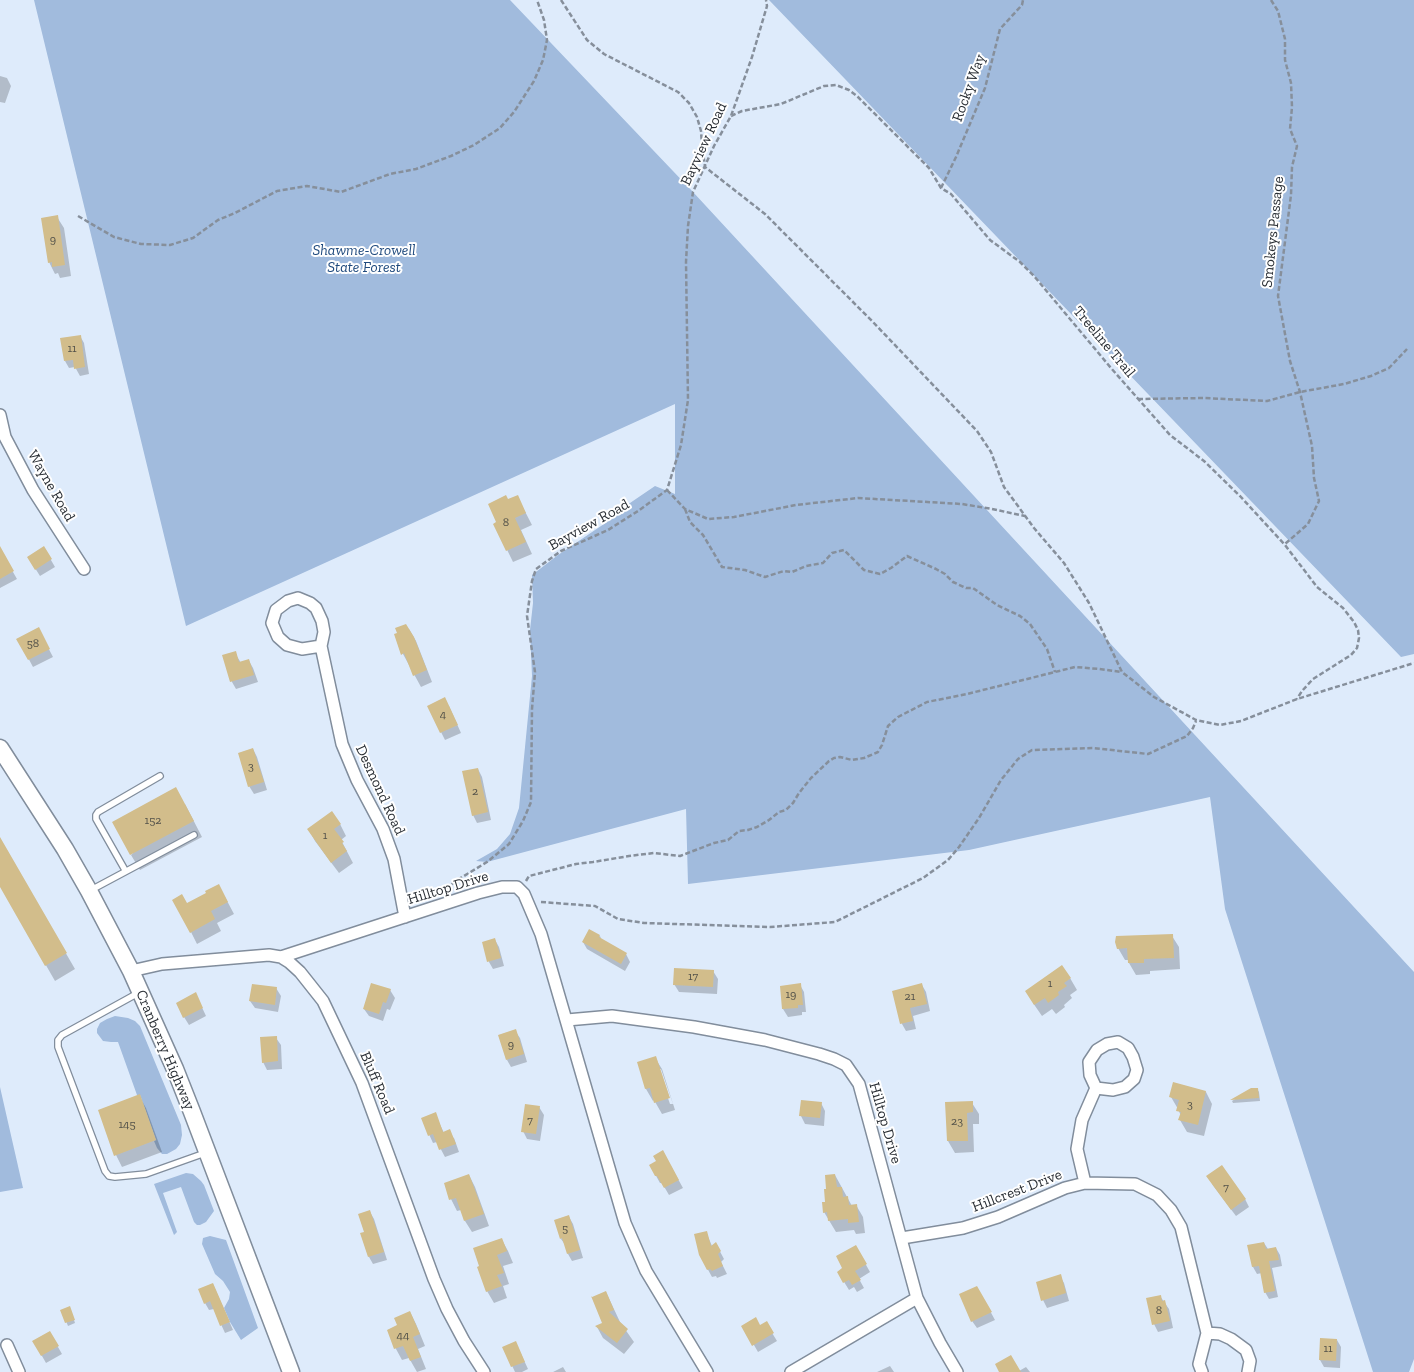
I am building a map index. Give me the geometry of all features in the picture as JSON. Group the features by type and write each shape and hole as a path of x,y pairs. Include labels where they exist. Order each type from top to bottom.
{"main road":[{"name":"Cranberry Highway","path":"0,748 6,767 65,849 141,992 175,1069 291,1372"}],"street":[{"name":"Wayne Road","path":"0,416 5,436 33,490 84,569"},
{"name":"Desmond Road","path":"321,646 302,649 287,645 278,637 272,622 276,610 298,598 316,608 322,621 324,632 321,646 342,744 357,780 383,829 394,859 405,917"},
{"name":"Hilltop Drive","path":"281,957 478,893 502,887 517,887 524,896"},
{"path":"524,896 541,934 625,1223 646,1271 707,1372"},
{"path":"131,971 162,964 269,955 281,957"},
{"name":"Bluff Road","path":"281,957 289,962 312,986 323,1001 331,1017 362,1083 434,1279 464,1341 484,1372"},
{"name":"Hilltop Drive","path":"566,1020 612,1016 694,1027 765,1040 818,1054 846,1065 859,1084 917,1298 957,1372"},
{"path":"1084,1183 1078,1149 1082,1120 1096,1088 1090,1075 1089,1062 1097,1050 1107,1044 1118,1042 1128,1048 1134,1057 1137,1070 1134,1079 1125,1087 1113,1090 1096,1088"},
{"name":"Hillcrest Drive","path":"902,1238 963,1228 998,1217 1065,1188 1084,1183 1135,1184 1157,1195 1171,1210 1180,1227 1207,1333"},
{"path":"791,1372 917,1298"},
{"path":"1202,1372 1198,1364 1207,1333 1220,1334 1232,1339 1246,1350 1250,1361 1248,1372"},
{"path":"7,1346 20,1372"}],"lane":[{"path":"125,870 96,819 96,815 98,812 160,776"},
{"path":"89,891 125,870 194,835"},
{"path":"141,992 62,1035 58,1040 58,1047 105,1171 115,1178 146,1174 207,1152"}],"path":[{"path":"78,216 114,237 140,244 170,245 192,238 218,220 277,192 307,186 341,192 390,174 416,170 451,156 474,145 500,128 514,112 534,81 543,60 547,40 544,20 537,0"},
{"path":"561,0 587,40 604,54 678,92 689,103 697,117 701,131 706,166 765,214 872,321 976,431 991,452 1004,487 1064,564 1089,603 1122,672 1154,697 1196,720 1220,725 1241,721 1297,699 1414,663"},
{"name":"Bayview Road","path":"442,905 444,892 454,882 487,862 509,844 523,821 531,802 532,709 535,672 527,616 536,569 561,551 608,530 667,490 681,446 688,400 686,262 688,226 693,192 714,146 731,116 752,57 767,6 766,0"},
{"name":"Rocky Way","path":"941,188 985,88 1000,29 1022,5 1023,0"},
{"name":"Smokeys Passage","path":"1272,0 1278,11 1285,39 1285,60 1291,83 1292,107 1290,129 1297,146 1292,167 1278,296 1290,361 1300,392 1312,446 1314,478 1319,501 1308,524 1285,545"},
{"name":"Treeline Trail","path":"731,116 781,104 824,86 836,85 849,90 929,168 941,188 950,194 990,240 1020,262 1034,276 1170,435 1204,460 1285,545 1317,587 1349,614 1358,630 1360,638 1357,648 1313,679 1297,699"},
{"path":"1138,399 1204,398 1267,401 1300,392 1344,384 1377,374 1389,368 1407,348"},
{"path":"667,490 685,509 690,522 702,535 722,566 745,570 765,577 823,563 832,553 844,550 864,570 880,574 907,556 936,569 966,588 973,588 997,605 1020,616 1030,624 1047,649 1055,672"},
{"path":"685,509 708,519 726,518 796,505 858,498 962,504 1025,516"},
{"path":"1122,672 1075,667 927,702 898,717 888,726 878,752 864,758 852,760 834,758 829,761 811,778 794,803 786,810 779,812 757,827 739,831 728,840 704,846 680,856 654,854 629,856 560,868 529,876 524,896 595,906 618,918 644,923 770,927 834,922 923,878 948,860 979,818 1001,780 1018,759 1032,750 1093,748 1148,754 1187,736 1196,720"}],"green space":[{"name":"Shawme-Crowell State Forest","path":"34,0 510,0 693,192 1414,972 1414,1359 1409,1372 1373,1372 1225,909 1210,797 969,850 688,884 686,809 487,862 476,861 497,849 510,834 519,808 532,676 530,630 533,603 532,575 655,486 675,494 675,404 186,626"},
{"path":"769,0 1414,0 1414,654 1401,657"},
{"path":"115,1016 128,1018 140,1026 181,1125 182,1135 180,1144 176,1149 167,1154 162,1154 157,1148 140,1095 137,1095 118,1042 103,1041 97,1033 100,1023"},
{"path":"0,1087 23,1188 0,1192"},
{"path":"186,1173 193,1174 204,1185 214,1211 206,1222 197,1225 194,1222 181,1187 163,1193 177,1232 174,1235 154,1184"},
{"path":"210,1236 226,1240 258,1328 241,1340 224,1308 229,1299 230,1292 223,1281 215,1274 202,1244 203,1238"}],"building":[{"path":"58,215 65,265 52,267 52,262 48,263 41,218"},
{"path":"81,335 85,367 74,369 73,360 64,361 60,338"},
{"path":"506,495 508,499 518,495 526,513 515,518 526,542 506,551 493,524 496,522 488,504"},
{"path":"0,546 14,571 0,579"},
{"path":"44,546 52,559 35,570 27,557"},
{"path":"406,624 414,637 427,670 413,676 404,653 401,655 394,634 397,633 395,628"},
{"path":"39,627 50,649 28,660 16,639"},
{"path":"236,651 239,662 249,659 254,675 230,682 222,655"},
{"path":"445,697 458,725 440,733 427,706"},
{"path":"253,748 264,782 248,787 238,753"},
{"path":"478,768 488,812 472,816 462,771"},
{"path":"176,787 194,821 130,855 112,822"},
{"path":"332,811 341,824 334,829 344,842 342,843 347,851 331,863 307,829"},
{"path":"0,837 67,953 45,966 0,887"},
{"path":"219,884 228,902 211,911 215,919 190,933 172,900 182,894 187,903"},
{"path":"589,929 627,953 621,964 582,942"},
{"path":"1173,934 1174,958 1144,959 1144,963 1128,963 1127,948 1117,949 1115,942 1116,936"},
{"path":"495,938 501,958 487,962 482,942"},
{"path":"1062,965 1071,978 1064,983 1067,986 1058,992 1059,995 1048,1003 1045,998 1034,1005 1025,991"},
{"path":"674,968 714,970 713,987 673,985"},
{"path":"371,983 391,989 386,1003 383,1002 379,1014 363,1009"},
{"path":"801,983 803,1005 798,1005 798,1008 782,1009 780,986"},
{"path":"922,983 927,1004 910,1008 913,1021 900,1024 892,991"},
{"path":"252,984 277,987 275,1005 249,1001"},
{"path":"196,992 203,1008 183,1018 176,1003"},
{"path":"516,1029 524,1054 506,1060 498,1035"},
{"path":"277,1036 278,1061 262,1063 260,1037"},
{"path":"656,1056 670,1098 654,1103 650,1088 645,1089 637,1062"},
{"path":"1173,1082 1206,1091 1198,1125 1178,1120 1181,1112 1176,1111 1179,1100 1169,1097"},
{"path":"1251,1088 1258,1088 1259,1098 1230,1100"},
{"path":"140,1094 156,1140 114,1156 98,1110"},
{"path":"801,1100 822,1102 820,1118 799,1116"},
{"path":"973,1101 973,1112 967,1113 968,1141 947,1141 945,1102"},
{"path":"525,1104 540,1106 536,1134 521,1132"},
{"path":"436,1112 443,1132 450,1129 456,1144 439,1150 433,1134 428,1136 421,1118"},
{"path":"663,1150 679,1180 664,1188 649,1165 656,1161 653,1156"},
{"path":"1222,1165 1246,1199 1231,1210 1206,1176"},
{"path":"469,1174 484,1214 464,1221 456,1198 449,1200 444,1183"},
{"path":"835,1174 837,1187 842,1187 843,1197 848,1196 849,1205 857,1204 859,1222 848,1223 848,1219 828,1221 827,1212 823,1213 822,1202 825,1202 824,1189 826,1189 825,1175"},
{"path":"370,1210 384,1252 368,1257 360,1233 364,1232 358,1214"},
{"path":"569,1215 580,1250 567,1254 554,1220"},
{"path":"707,1231 711,1246 716,1242 721,1251 718,1254 723,1266 712,1271 710,1269 707,1270 699,1255 694,1234"},
{"path":"502,1238 507,1251 497,1255 504,1273 497,1275 502,1286 486,1292 477,1267 479,1266 473,1248"},
{"path":"1264,1242 1266,1249 1276,1247 1279,1260 1269,1261 1275,1291 1264,1293 1259,1266 1252,1267 1247,1245"},
{"path":"856,1245 867,1264 855,1271 861,1280 852,1285 849,1280 843,1283 837,1272 842,1268 836,1256"},
{"path":"1061,1274 1066,1293 1041,1301 1036,1282"},
{"path":"213,1283 230,1322 220,1326 210,1301 204,1304 198,1289"},
{"path":"977,1286 992,1312 971,1322 959,1294"},
{"path":"606,1291 614,1310 609,1312 628,1329 617,1343 595,1326 602,1323 591,1296"},
{"path":"1161,1295 1162,1301 1165,1300 1170,1321 1152,1325 1146,1298"},
{"path":"70,1306 75,1320 65,1323 60,1310"},
{"path":"410,1311 420,1334 413,1337 421,1357 410,1361 403,1346 394,1349 387,1330 397,1325 394,1318"},
{"path":"756,1317 760,1325 767,1321 774,1333 752,1346 741,1326"},
{"path":"50,1331 59,1346 41,1356 32,1341"},
{"path":"1320,1338 1337,1339 1336,1361 1319,1360"},
{"path":"516,1341 525,1362 511,1367 502,1347"},
{"path":"1011,1355 1021,1372 999,1372 995,1364"}]}
